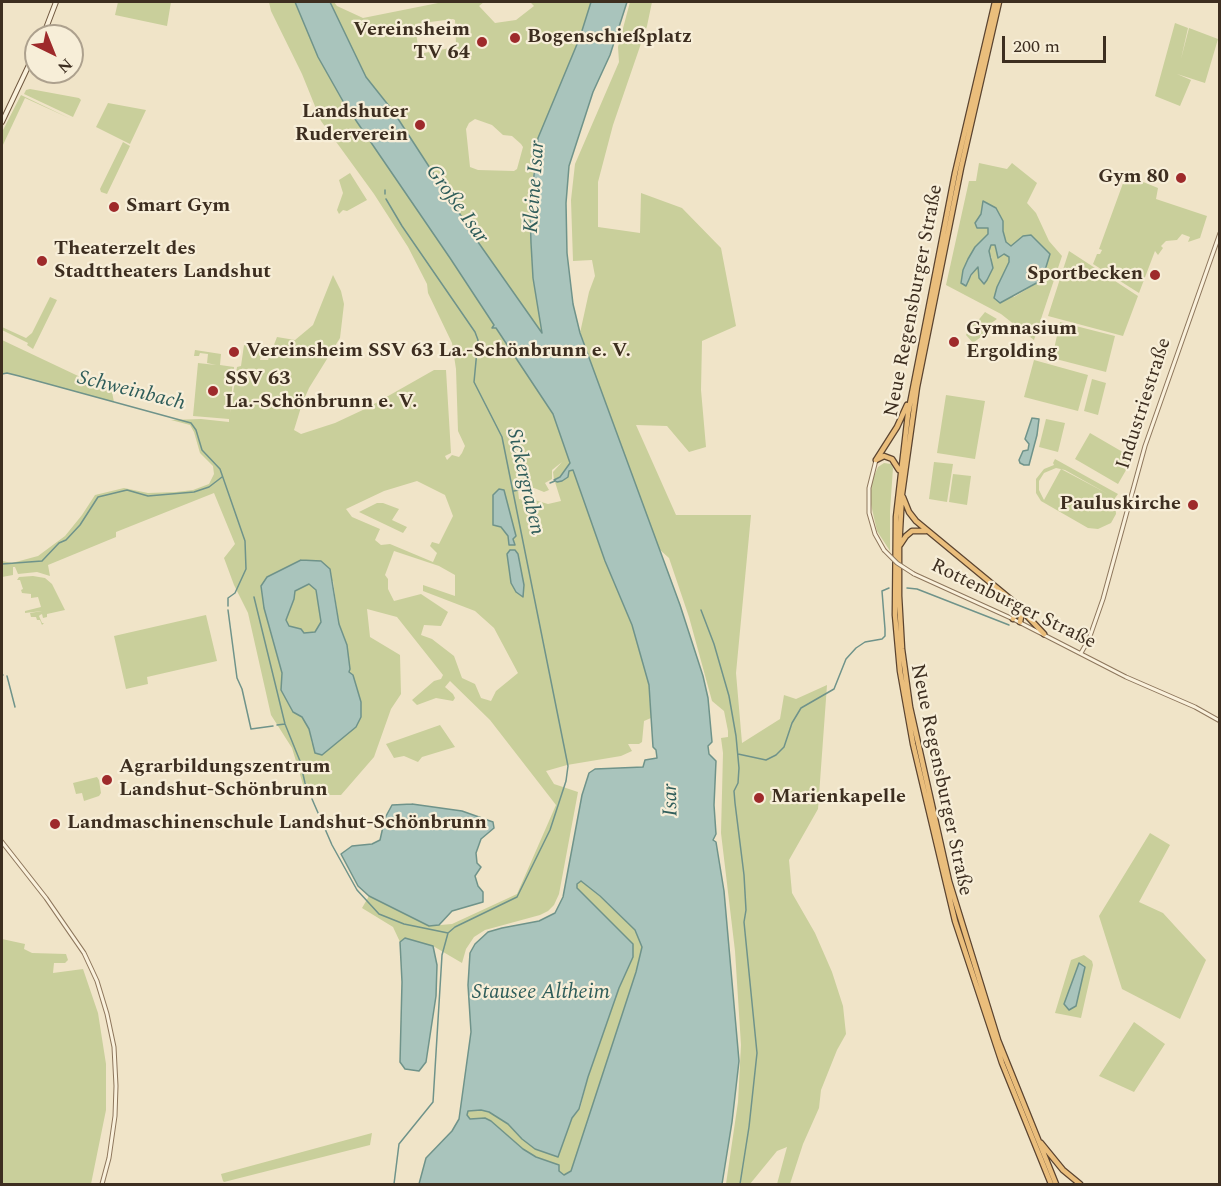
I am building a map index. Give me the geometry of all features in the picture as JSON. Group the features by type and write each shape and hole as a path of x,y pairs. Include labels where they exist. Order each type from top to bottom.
{"highway":[{"name":"Neue Regensburger Straße","path":"997,2 937,281 917,387 902,494 899,548 900,615 908,690 917,742 949,882 998,1040 1056,1185"},
{"name":"Neue Regensburger Straße","path":"997,2 955,173 911,397 900,472 895,534 895,615 900,671 913,744 955,921 1002,1063 1048,1185"},
{"path":"876,460 897,428 911,397"},
{"path":"876,460 885,456 892,459 900,472"},
{"path":"902,494 909,512 1014,602 1044,634"},
{"path":"899,548 912,531 920,529 930,532"},
{"path":"1013,619 1017,609 1014,602"},
{"path":"1020,622 1022,610"},
{"path":"1036,1137 1063,1170 1080,1185"}],"main road":[{"path":"48,24 56,2"},
{"path":"2,122 24,75"}],"street":[{"name":"Industriestraße","path":"1081,653 1089,639 1103,599 1145,446 1220,233"},
{"name":"Rottenburger Straße","path":"876,460 868,488 869,513 874,534 884,550 897,563 914,574 1020,622 1126,677 1195,707 1220,721"},
{"path":"2,843 46,898 84,952 97,981 111,1029 117,1086 110,1148 102,1185"}],"green space":[{"path":"118,2 171,2 167,26 115,15"},
{"path":"269,2 295,2 318,57 344,103 450,258 494,325 493,329 496,327 553,414 570,463 560,477 554,480 553,472 562,462 552,470 552,479 545,483 549,490 544,492 527,488 526,479 517,481 519,499 528,501 531,499 548,504 561,501 555,482 568,477 569,471 573,470 605,561 632,625 649,685 651,718 644,721 642,742 628,744 632,751 621,756 546,771 554,784 578,792 559,894 554,905 540,915 485,930 474,937 466,949 462,963 433,946 405,938 400,942 393,927 362,908 369,896 429,926 452,924 517,894 556,805 490,720 450,681 445,687 453,694 455,698 453,701 436,698 417,705 412,700 434,681 441,679 443,675 397,617 367,609 370,637 400,655 401,694 391,709 374,757 341,795 313,795 305,791 292,748 271,715 248,613 224,558 235,544 214,493 116,532 116,537 48,565 50,576 37,572 18,574 13,567 13,575 2,577 2,561 12,563 38,556 65,536 95,495 124,488 148,493 176,492 193,490 209,484 214,474 213,466 200,453 190,425 171,420 201,419 229,422 229,419 193,416 198,363 216,365 207,363 208,354 200,353 199,356 194,356 195,350 221,354 220,365 234,367 230,413 237,367 241,366 244,345 262,348 260,360 268,360 277,337 295,340 313,325 333,275 341,291 344,304 340,338 309,388 294,430 301,434 335,423 367,408 434,370 446,370 451,453 445,456 447,460 452,455 459,457 462,453 465,446 458,431 456,369 452,343 428,293 427,284 408,247 374,194 321,121 302,74 271,11","holes":["417,481 445,495 453,516 439,544 432,542 430,546 437,553 433,562 390,544 381,545 375,540 380,529 352,517 346,509 384,491","394,551 439,566 455,575 455,596 423,585 423,591 475,611 494,628 518,673 496,691 491,701 481,698 475,684 462,678 454,656 432,639 421,635 424,625 441,626 448,612 421,594 394,601 385,575","333,581 339,624 347,645 349,672 353,675 361,702 312,744 309,729 302,717 293,712 281,690 282,673 264,608 261,586"]},
{"path":"330,2 363,18 443,2 484,2 479,6 495,23 516,20 534,6 530,2 591,2 580,37 538,138 535,156 530,212 531,243 533,278 543,335 478,242 393,111 366,77","holes":["455,20 455,47 419,54 415,24","475,119 492,125 503,135 512,136 521,144 523,147 517,169 514,171 478,170 470,167 466,129"]},
{"path":"630,2 652,2 647,26 613,125 598,182 598,227 640,233 641,193 682,208 721,248 736,326 702,341 701,390 706,447 689,452 667,426 636,425 676,515 751,515 736,673 742,743 780,719 784,695 796,699 827,685 818,809 789,860 792,893 815,933 832,972 843,1006 846,1034 821,1090 819,1108 803,1144 790,1184 777,1184 787,1147 777,1151 750,1184 726,1184 738,1102 741,1045 735,951 721,833 723,753 721,738 728,737 728,731 724,711 712,701 689,617 669,558 659,549 580,333 595,276 592,260 573,261 571,200 575,164 619,62 618,47"},
{"path":"1175,23 1188,28 1181,59 1189,28 1218,39 1205,83 1177,74 1191,80 1180,106 1155,96"},
{"path":"30,89 81,100 73,117 24,94"},
{"path":"21,95 71,119 25,98 2,147 2,132"},
{"path":"108,103 146,110 130,144 96,127"},
{"path":"123,142 130,146 107,194 101,192 100,189"},
{"path":"979,163 1007,169 1012,163 1037,183 1027,203 1036,213 1049,241 1062,256 1034,340 1001,314 946,285 969,181 976,181","holes":["1003,221 1006,242 1011,247 1023,236 1042,280 1014,297 997,287 1009,262 1009,257 996,251 995,245 991,245 989,252 992,258 979,270 979,266 967,282 963,270 975,247 988,234 989,228"]},
{"path":"350,173 367,200 339,214 337,210 343,193 339,180"},
{"path":"1126,175 1158,188 1156,199 1207,216 1200,238 1188,242 1190,237 1182,234 1177,240 1166,241 1161,246 1163,248 1158,255 1155,251 1139,293 1093,264 1097,254 1100,254 1102,250 1099,249"},
{"path":"1069,251 1138,296 1123,336 1048,316"},
{"path":"50,297 57,300 33,349 27,345 28,343 2,330 2,327 26,338 32,333"},
{"path":"985,312 997,319 990,324 986,333 973,343 966,335 971,325 976,323"},
{"path":"1060,322 1115,336 1106,372 1052,358"},
{"path":"2,340 112,392 114,402 11,374 2,374"},
{"path":"1034,360 1088,375 1078,411 1024,397"},
{"path":"1092,379 1106,383 1098,415 1084,411"},
{"path":"946,395 985,401 975,459 937,453"},
{"path":"1046,419 1065,423 1058,452 1039,447"},
{"path":"1090,433 1133,458 1118,484 1075,459"},
{"path":"1055,459 1118,494 1115,498 1116,514 1111,523 1098,529 1088,528 1041,501 1036,493 1036,479 1044,469 1054,465","holes":["1056,468 1061,469 1044,500 1039,490 1039,481 1044,473","1061,469 1065,470 1108,494"]},
{"path":"934,462 953,464 947,502 929,499"},
{"path":"884,463 891,464 893,468 890,551 877,531 870,500 872,481 878,467"},
{"path":"953,474 971,476 967,505 949,502"},
{"path":"377,503 399,509 392,520 407,527 403,533 359,512"},
{"path":"19,577 45,578 52,584 65,610 47,614 47,617 43,618 42,614 40,615 44,623 42,625 36,617 31,617 30,613 42,611 25,613 25,611 41,607 38,597 31,598 31,594 22,593 20,580 17,580"},
{"path":"310,584 316,590 321,622 315,632 303,633 301,629 289,626 286,620 294,599 294,591"},
{"path":"206,615 217,661 147,677 148,684 126,689 114,636"},
{"path":"440,725 455,747 422,757 418,762 404,756 394,758 386,744"},
{"path":"97,777 101,793 99,796 84,801 82,793 76,794 73,783"},
{"path":"1150,833 1170,845 1139,902 1163,913 1206,960 1180,1019 1122,989 1099,916"},
{"path":"581,881 635,930 642,947 636,972 571,1171 564,1175 558,1171 559,1165 536,1157 523,1149 491,1121 485,1118 470,1119 467,1115 468,1111 489,1112 508,1124 522,1139 535,1148 558,1156 572,1118 580,1109 588,1077 619,988 633,957 633,944 577,888 577,884"},
{"path":"2,939 25,944 24,949 32,953 66,954 68,960 65,963 54,963 53,973 83,969 98,1013 106,1064 106,1110 91,1184 2,1184"},
{"path":"1084,955 1092,961 1093,965 1081,1018 1055,1013 1071,960"},
{"path":"1134,1022 1165,1044 1134,1092 1099,1076"},
{"path":"372,1133 370,1145 223,1181 221,1174"}],"water":[{"name":"Stausee Altheim","path":"295,2 330,2 366,77 393,111 478,242 542,333 533,278 530,212 538,138 580,37 591,2 627,2 610,55 593,92 569,166 566,203 567,253 573,304 580,333 680,605 708,698 712,742 708,746 709,754 716,761 714,805 716,834 713,840 716,842 724,891 739,1061 722,1184 419,1184 426,1158 452,1131 459,1119 471,1032 468,985 470,953 475,944 488,932 539,921 555,913 563,897 582,795 589,773 595,769 643,767 645,760 657,758 653,747 649,685 632,625 605,561 573,470 569,471 568,477 562,481 554,480 560,477 570,463 553,414 496,328 492,328 494,325 344,103 318,57","holes":["581,881 635,930 642,947 636,972 571,1171 564,1175 559,1171 559,1165 536,1157 523,1149 491,1121 485,1118 470,1119 467,1115 468,1111 489,1112 508,1124 535,1149 558,1157 572,1118 579,1109 619,988 633,957 633,944 577,888 577,884"]},
{"path":"983,201 996,208 1003,221 1006,242 1011,246 1023,236 1031,235 1050,254 1042,280 1000,303 994,298 1009,257 1004,254 998,258 995,245 991,245 989,251 993,268 984,284 979,278 978,267 966,286 961,283 968,259 975,247 988,234 988,228 977,228 975,223 981,214"},
{"path":"1032,418 1039,419 1037,435 1029,465 1024,465 1019,460 1023,451 1028,450 1029,444 1025,439"},
{"path":"499,489 504,490 516,536 513,539 515,545 509,545 508,536 501,527 493,525 493,495"},
{"path":"510,550 515,550 518,554 524,585 523,597 516,592 511,583 507,554"},
{"path":"301,560 321,561 330,569 339,624 347,645 349,672 353,675 361,702 361,717 356,727 322,755 315,753 309,729 302,717 293,712 281,690 282,673 264,608 261,586 267,577","holes":["309,584 316,590 321,622 315,632 304,633 301,629 289,626 286,620 295,591"]},
{"path":"412,804 462,811 493,822 494,828 481,839 476,853 477,863 481,867 475,876 483,892 483,902 452,911 439,925 429,926 369,896 358,886 341,854 352,846 372,844 380,840 385,818 392,805"},
{"path":"405,938 433,946 437,965 436,996 426,1062 419,1071 405,1069 400,1062 402,982 400,942"},
{"path":"1079,963 1085,967 1076,1006 1069,1010 1064,1004"}],"waterway":[{"name":"Sickergraben","path":"386,199 475,332 478,340 474,382 502,437 568,766 566,781 550,830 517,897 455,927 448,933 442,955 433,1102 399,1144 394,1184"},
{"name":"Schweinbach","path":"2,374 19,376 191,423 196,430 202,450 220,469 245,541 246,569 235,593 228,598 228,606"},
{"name":"Schweinbach","path":"2,564 42,561 80,525 98,497 127,490 148,496 194,492 209,487 222,477"},
{"path":"550,483 555,481"},
{"path":"514,491 523,489"},
{"path":"738,754 766,760 776,755 784,747 792,723 801,708 834,689 846,659 856,648 865,642 882,639 885,636 882,591 889,588"},
{"path":"907,588 917,589 1009,625"},
{"name":"Schweinbach","path":"254,597 285,724 310,793"},
{"name":"Schweinbach","path":"228,610 237,678 242,689 251,729 273,726"},
{"path":"701,610 714,644 729,696 739,768 738,783 734,791 744,875 746,910 744,922 757,1053 740,1184"},
{"path":"7,676 15,707"},
{"name":"Schweinbach","path":"277,725 285,724"},
{"name":"Schweinbach","path":"312,799 332,845 357,890 379,914 404,924 448,933"}],"place":[{"name":"Bogenschießplatz","path":"515,38"},
{"name":"Vereinsheim TV 64","path":"482,42"},
{"name":"Landshuter Ruderverein","path":"420,125"},
{"name":"Gym 80","path":"1181,178"},
{"name":"Smart Gym","path":"114,207"},
{"name":"Theaterzelt des Stadttheaters Landshut","path":"42,261"},
{"name":"Sportbecken","path":"1155,275"},
{"name":"Gymnasium Ergolding","path":"954,342"},
{"name":"Vereinsheim SSV 63 La.-Schönbrunn e. V.","path":"234,352"},
{"name":"SSV 63 La.-Schönbrunn e. V.","path":"213,391"},
{"name":"Pauluskirche","path":"1193,505"},
{"name":"Agrarbildungszentrum Landshut-Schönbrunn","path":"107,780"},
{"name":"Marienkapelle","path":"759,798"},
{"name":"Landmaschinenschule Landshut-Schönbrunn","path":"55,824"}],"water label":[{"name":"Kleine Isar","path":"536,187"},
{"name":"Große Isar","path":"456,205"},
{"name":"Isar","path":"672,800"}]}
